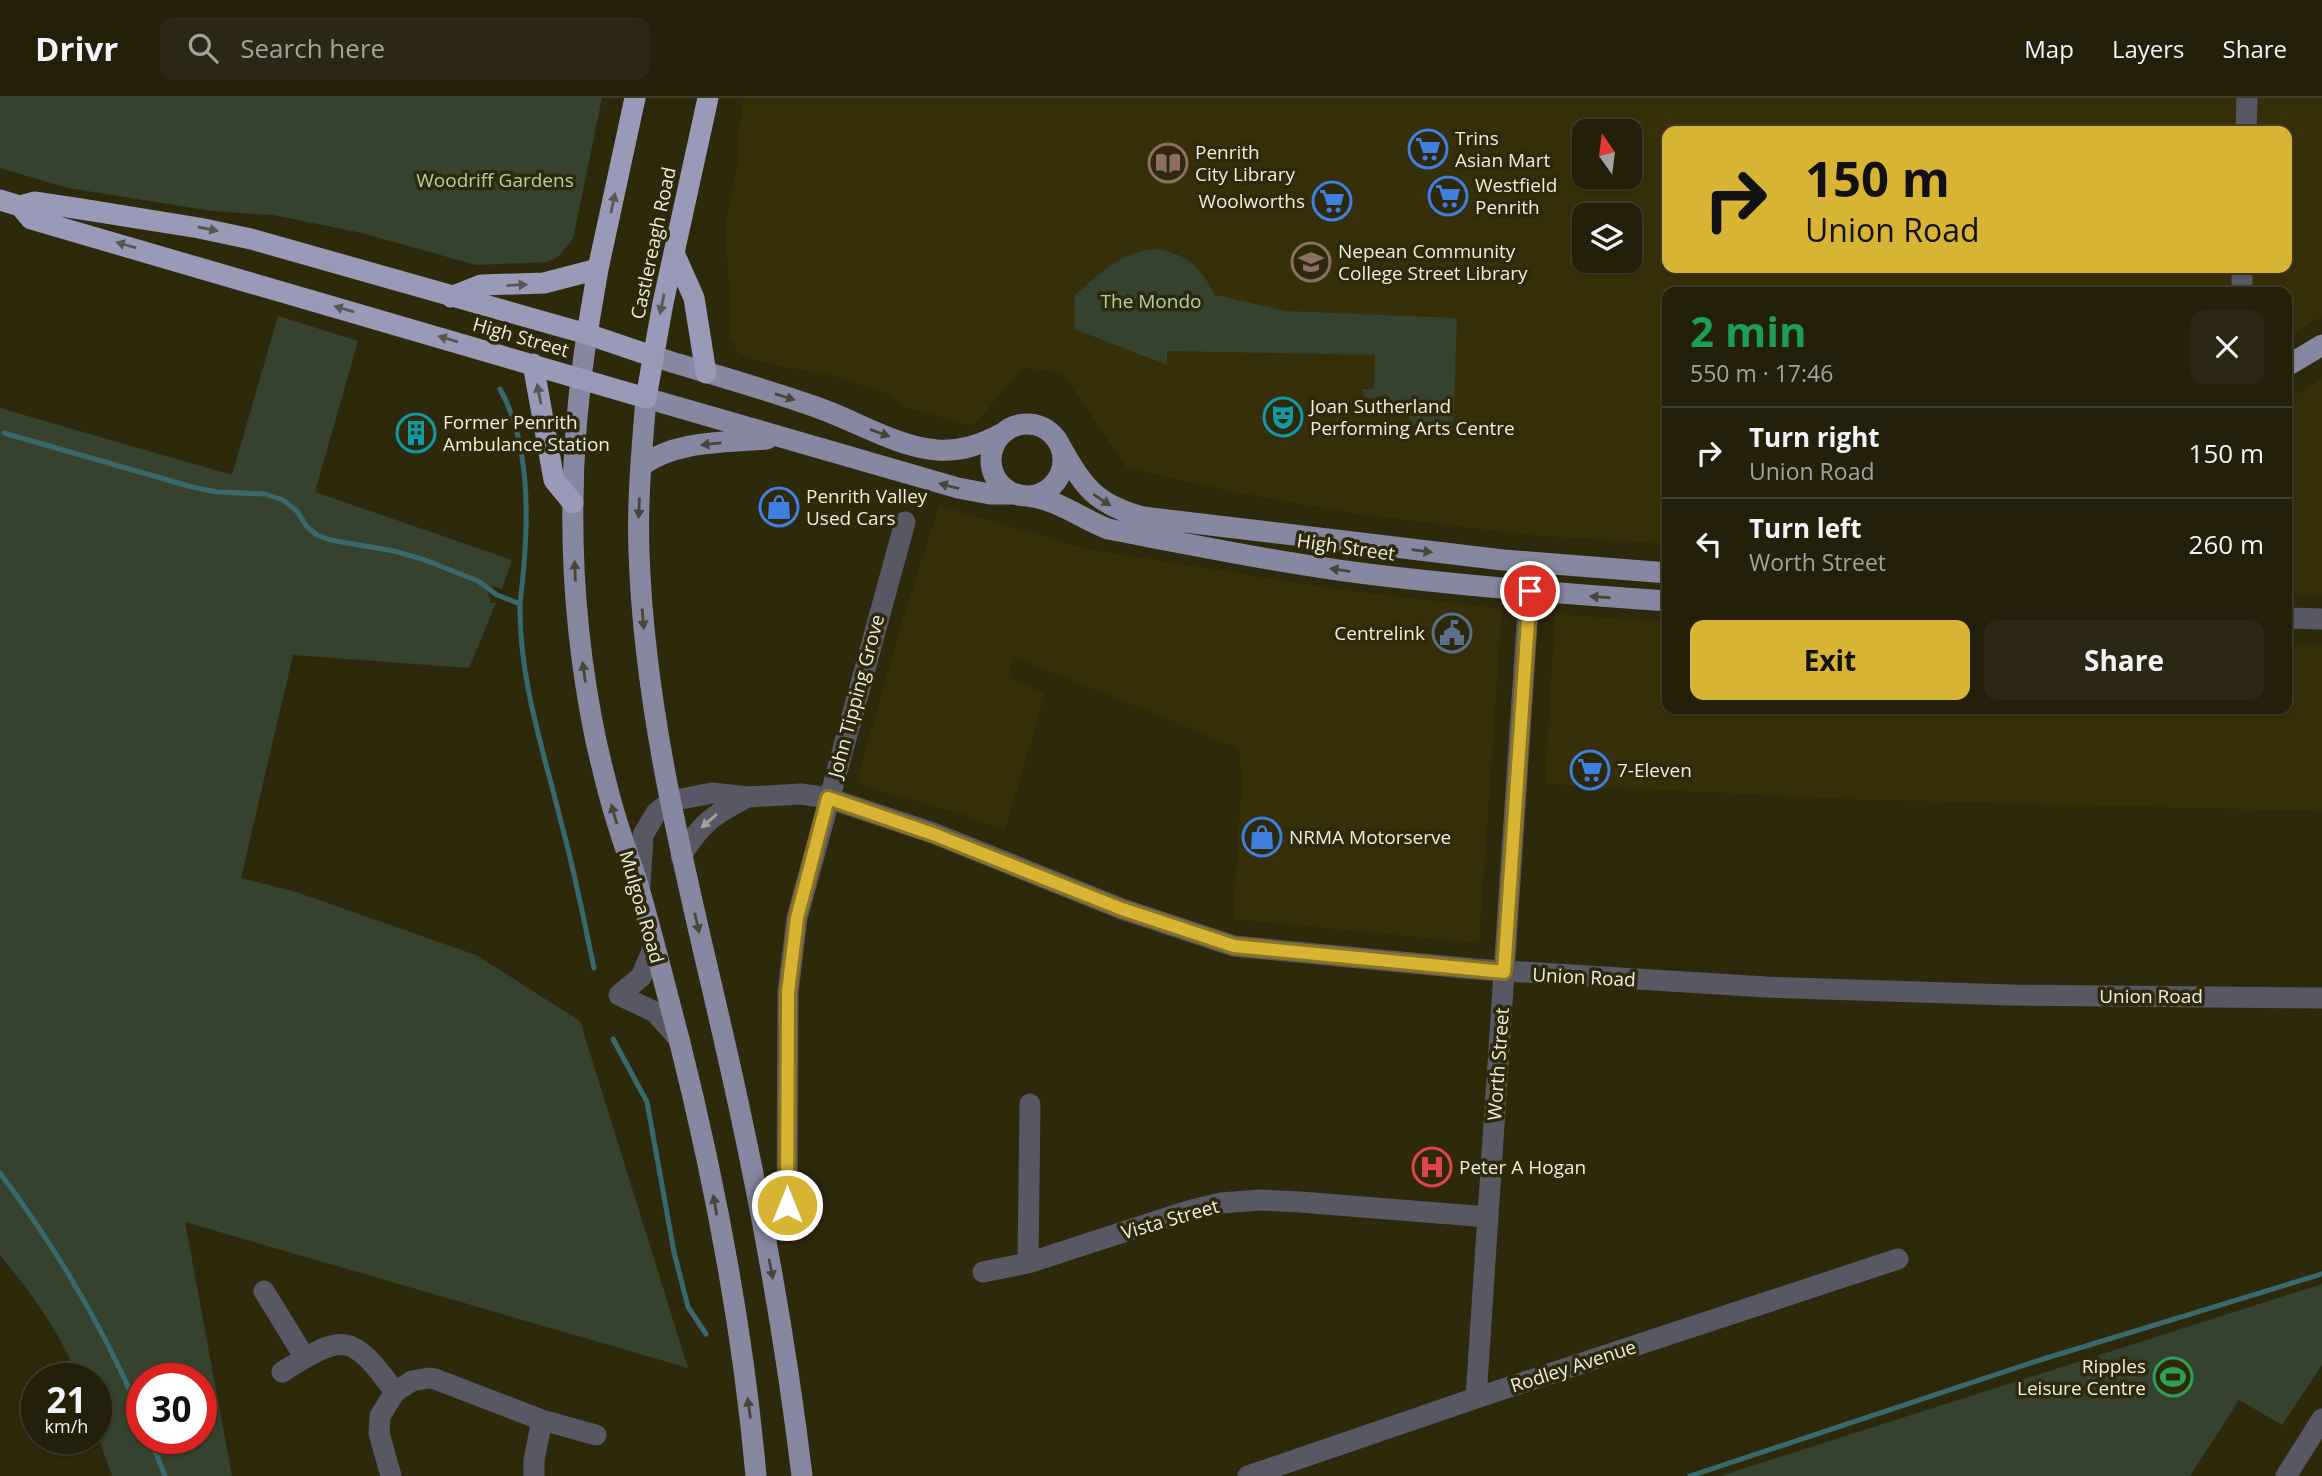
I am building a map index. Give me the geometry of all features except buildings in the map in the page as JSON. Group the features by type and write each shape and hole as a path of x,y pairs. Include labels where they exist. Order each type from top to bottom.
{"highway":[{"path":"587,334 598,269 635,98"},
{"name":"Castlereagh Road","path":"646,398 652,356 708,98"},
{"name":"High Street","path":"10,203 34,202 199,228 251,239 451,298 587,334 652,356"},
{"name":"High Street","path":"10,203 31,219 646,398"},
{"path":"674,253 694,298 706,373"},
{"name":"High Street","path":"451,298 481,285 544,283 598,269"},
{"path":"533,364 554,480 573,503"}],"main road":[{"name":"Mulgoa Road","path":"587,334 575,431 573,503 575,586 589,704 606,783 640,890 679,1039 709,1170 732,1297 752,1428 756,1476"},
{"path":"2292,363 2322,345"},
{"name":"High Street","path":"652,356 817,407 875,431 935,450 960,450 983,444 1003,433"},
{"name":"High Street","path":"646,398 958,488 990,494 1022,495 1059,503 1092,523 1108,529 1241,555 1361,573 1530,591 1662,601"},
{"path":"646,398 639,551 653,699 681,856 736,1094 770,1263 802,1476"},
{"path":"1020,425 1038,425 1054,435 1061,447 1063,466 1060,475 1046,490 1022,495 1007,489 993,473 992,451 1003,433 1020,425"},
{"path":"641,466 656,455 673,448 779,438"},
{"name":"High Street","path":"1061,447 1088,490 1120,511 1143,517 1531,563 1662,573"}],"street":[{"path":"2246,126 2247,98"},
{"name":"John Tipping Grove","path":"787,1205 788,992 797,918 905,522"},
{"name":"Worth Street","path":"1476,1398 1531,563"},
{"path":"2292,618 2322,619"},
{"name":"Union Road","path":"671,801 712,793 748,797 802,794 828,798 933,834 1122,909 1234,946 1504,972 1752,986 1900,992 2322,998"},
{"name":"Union Road","path":"681,856 695,833 715,814 748,797"},
{"path":"640,890 643,835 656,813 671,801"},
{"path":"654,946 641,977 620,995 655,1012 679,1039"},
{"path":"1028,1264 1030,1104"},
{"name":"Vista Street","path":"983,1272 1028,1264 1188,1211 1221,1203 1260,1200 1300,1202 1488,1217"},
{"name":"Rodley Avenue","path":"1248,1476 1898,1259"},
{"path":"264,1291 305,1358"},
{"path":"282,1372 330,1346 339,1345 355,1348 370,1359 394,1392"},
{"path":"391,1476 380,1443 379,1425 383,1408 394,1392 412,1381 429,1378 542,1420 596,1435"},
{"path":"2286,1476 2322,1419"},
{"path":"534,1476 534,1460 542,1420"}],"shaded area":[{"path":"744,98 2322,98 2322,316 2292,334 2292,287 1662,287 1662,544 1532,535 1357,514 1229,491 1127,468 1062,372 1023,368 973,426 908,408 886,393 834,376 745,357 736,349 729,336 727,218 737,165"},
{"path":"2322,379 2322,593 2292,593 2292,397"},
{"path":"939,506 1086,549 1343,590 1502,609 1479,943 1233,919 1242,780 1239,748 1014,657 1008,678 1045,694 1005,830 965,815 862,785 858,777"},
{"path":"1555,614 1662,622 1662,714 2292,714 2292,647 2322,647 2322,811 1846,799 1545,784"}],"green space":[{"name":"Woodriff Gardens","path":"0,98 602,98 573,239 558,257 547,262 476,265 362,233 273,215 212,211 68,188 0,168"},
{"name":"The Mondo","path":"1155,249 1177,255 1192,263 1204,276 1215,295 1286,311 1457,318 1453,430 1415,428 1405,411 1396,403 1365,397 1362,389 1374,389 1375,355 1167,351 1167,365 1074,329 1075,295 1121,259"},
{"path":"278,316 358,341 315,492 512,560 502,589 493,586 488,593 491,603 496,603 469,668 293,655 241,878 296,892 476,955 580,1021 688,1368 185,1222 211,1363 126,1363 126,1454 217,1454 217,1395 232,1476 112,1476 104,1454 112,1454 112,1363 71,1363 34,1299 0,1255 0,408 232,475"},
{"name":"Ripples Leisure Centre","path":"2322,1284 2322,1365 2282,1425 2239,1400 2190,1476 1720,1476"}],"waterway":[{"path":"500,389 519,439 526,494 525,551 520,604"},
{"path":"4,433 192,487 217,492 265,494 283,500 297,511 307,527 317,535 425,560 478,581 497,595 520,604 528,689 571,861 594,968"},
{"path":"613,1039 647,1102 674,1252 688,1307 706,1334"},
{"path":"0,1173 60,1261 96,1322 126,1381"},
{"path":"1690,1476 2040,1360 2322,1274"},
{"path":"156,1454 165,1476"}],"place":[{"name":"Trins Asian Mart","path":"1428,149"},
{"name":"Penrith City Library","path":"1168,163"},
{"name":"Westfield Penrith","path":"1448,196"},
{"name":"Woolworths","path":"1332,201"},
{"name":"Nepean Community College Street Library","path":"1311,262"},
{"name":"Joan Sutherland Performing Arts Centre","path":"1283,417"},
{"name":"Former Penrith Ambulance Station","path":"416,433"},
{"name":"Penrith Valley Used Cars","path":"779,507"},
{"name":"Centrelink","path":"1452,633"},
{"name":"7-Eleven","path":"1590,770"},
{"name":"NRMA Motorserve","path":"1262,837"},
{"name":"Peter A Hogan","path":"1432,1167"},
{"name":"Ripples Leisure Centre","path":"2173,1377"}],"route":[{"path":"787,1205 788,992 797,918 828,798 933,834 1122,909 1234,946 1504,972 1530,591"}]}
